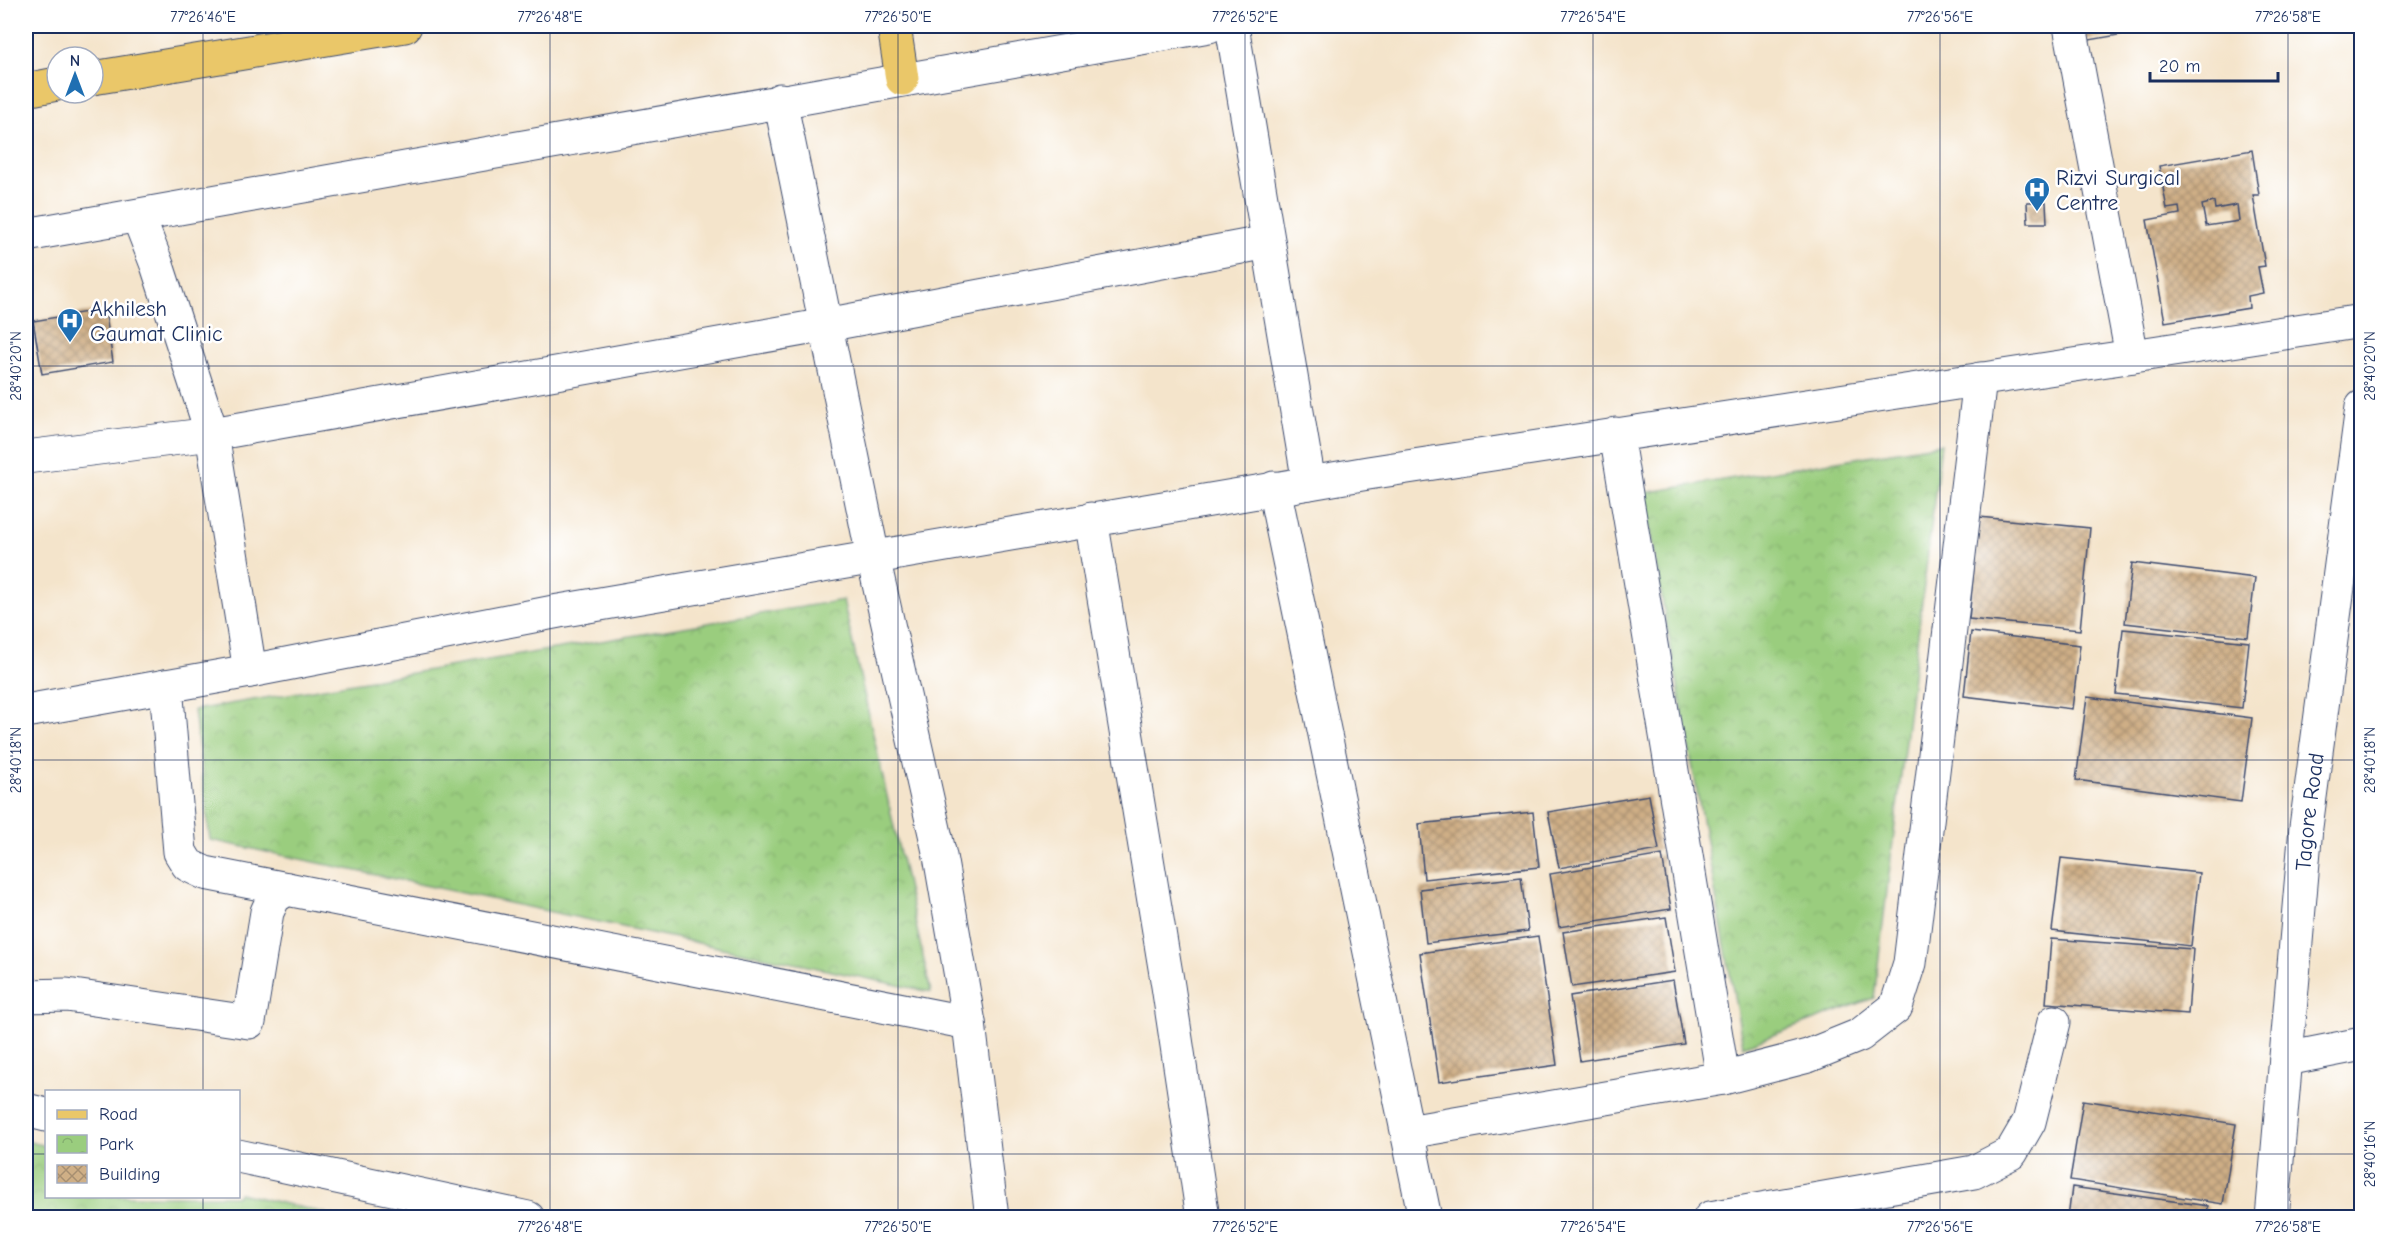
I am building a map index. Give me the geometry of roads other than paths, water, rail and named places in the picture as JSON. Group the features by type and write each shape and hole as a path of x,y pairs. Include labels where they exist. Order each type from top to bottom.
{"main road":[{"path":"105,76 405,26"},
{"path":"894,26 902,79"},
{"path":"26,90 45,86"}],"street":[{"path":"26,235 1209,26"},
{"path":"1232,26 1309,483"},
{"path":"2070,26 2132,356"},
{"path":"780,100 873,557 940,856 969,1023 992,1218"},
{"path":"138,216 157,266 212,434 250,671"},
{"path":"26,457 212,434 826,325 1268,242"},
{"path":"26,711 250,671 559,611 1274,488 2361,321"},
{"path":"1408,1132 1723,1078 1808,1056 1860,1035 1896,1007 1910,963 1980,379"},
{"name":"Tagore Road","path":"2272,1218 2306,827 2361,407"},
{"path":"1616,434 1723,1078"},
{"path":"1274,488 1425,1218"},
{"path":"1091,519 1168,986 1203,1218"},
{"path":"166,686 180,852 188,866 205,873 969,1023"},
{"path":"26,996 67,995 249,1022 267,912 274,897 287,889"},
{"path":"1710,1218 1974,1172 2011,1153 2029,1122 2054,1022"},
{"path":"2286,1059 2361,1044"},
{"path":"26,1110 45,1115"},
{"path":"240,1156 528,1218"}],"place":[{"name":"Rizvi Surgical Centre","path":"2037,213"},
{"name":"Akhilesh Gaumat Clinic","path":"70,344"}]}
